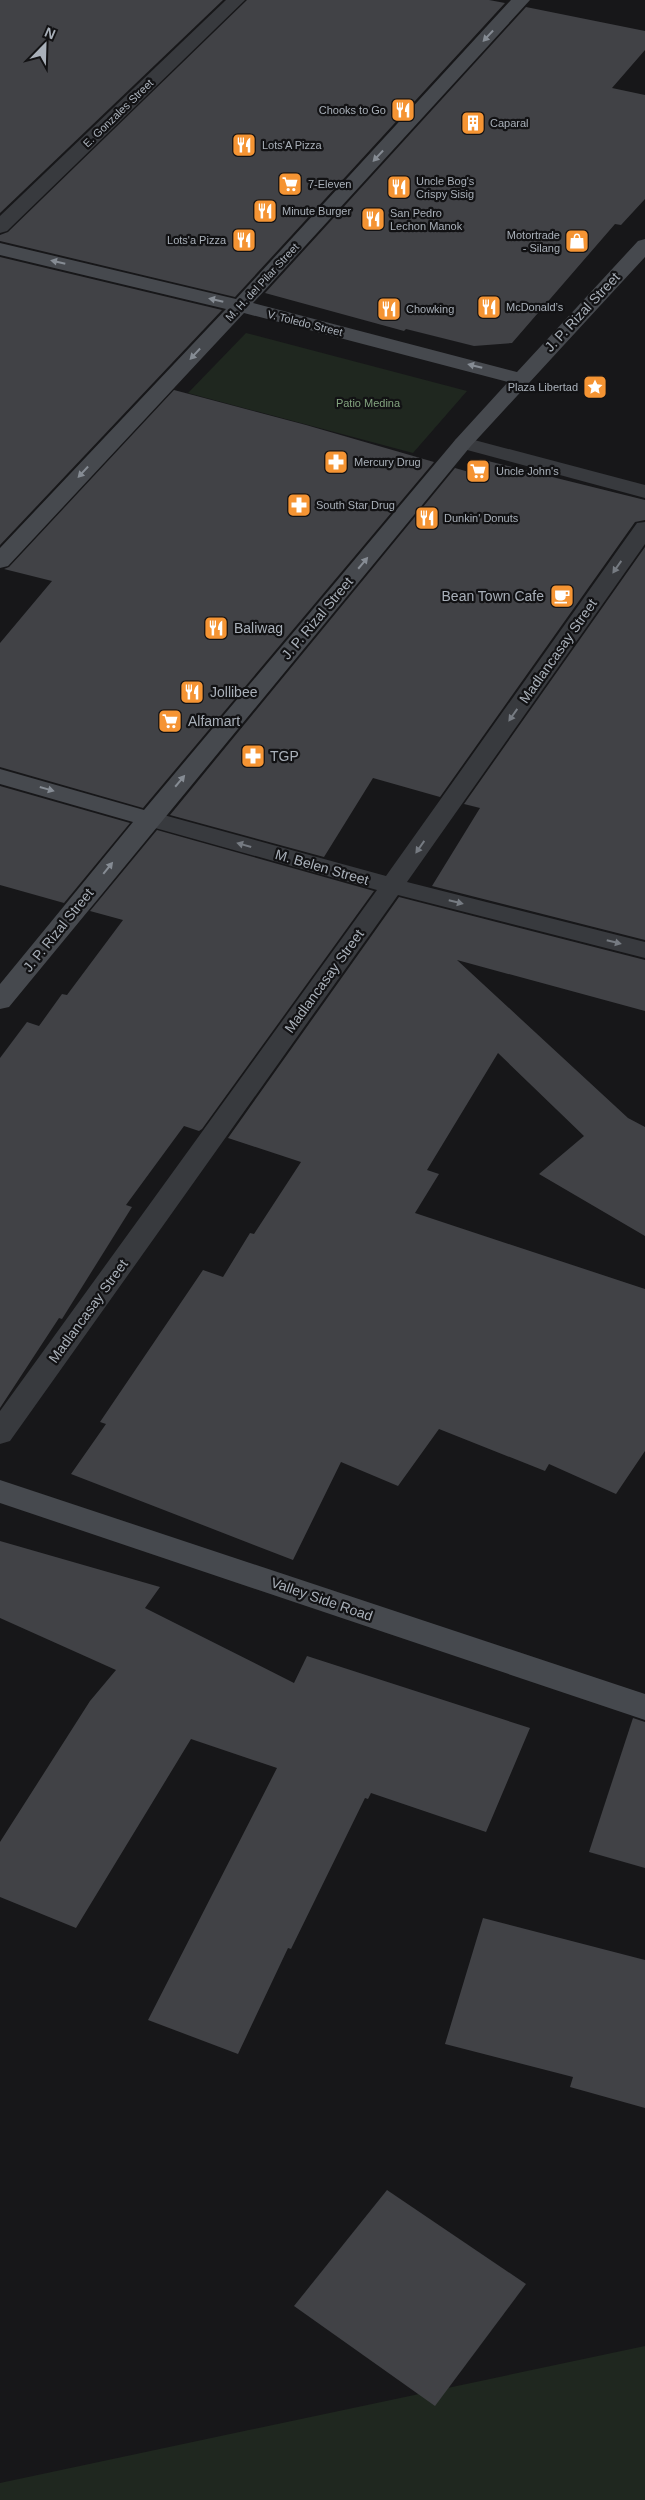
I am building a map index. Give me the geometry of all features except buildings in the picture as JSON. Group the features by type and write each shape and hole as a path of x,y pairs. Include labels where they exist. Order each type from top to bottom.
{"main road":[{"name":"M. H. del Pilar Street","path":"0,561 240,306 521,0"},
{"name":"J. P. Rizal Street","path":"0,1001 149,819 463,443 645,245"},
{"name":"V. Toledo Street","path":"0,249 240,306 522,379"},
{"name":"M. Belen Street","path":"0,776 149,819"},
{"name":"Valley Side Road","path":"0,1491 645,1707"}],"street":[{"name":"E. Gonzales Street","path":"0,227 236,0"},
{"path":"463,443 645,492"},
{"name":"Madlancasay Street","path":"0,1433 392,886 645,528"},
{"name":"M. Belen Street","path":"149,819 392,886 645,950"}],"green space":[{"name":"Patio Medina","path":"246,333 467,391 413,453 188,393"},
{"path":"645,2346 645,2500 0,2500 0,2483"}],"place":[{"name":"Chooks to Go","path":"403,110"},
{"name":"Caparal","path":"473,123"},
{"name":"Lots'A Pizza","path":"244,145"},
{"name":"7-Eleven","path":"290,184"},
{"name":"Uncle Bog's Crispy Sisig","path":"399,187"},
{"name":"Minute Burger","path":"265,211"},
{"name":"San Pedro Lechon Manok","path":"373,219"},
{"name":"Lots'a Pizza","path":"244,240"},
{"name":"Motortrade - Silang","path":"577,241"},
{"name":"McDonald’s","path":"489,307"},
{"name":"Chowking","path":"389,309"},
{"name":"Plaza Libertad","path":"595,387"},
{"name":"Mercury Drug","path":"336,462"},
{"name":"Uncle John's","path":"478,471"},
{"name":"South Star Drug","path":"299,505"},
{"name":"Dunkin' Donuts","path":"427,518"},
{"name":"Bean Town Cafe","path":"562,596"},
{"name":"Baliwag","path":"216,628"},
{"name":"Jollibee","path":"192,692"},
{"name":"Alfamart","path":"170,721"},
{"name":"TGP","path":"253,756"}]}
